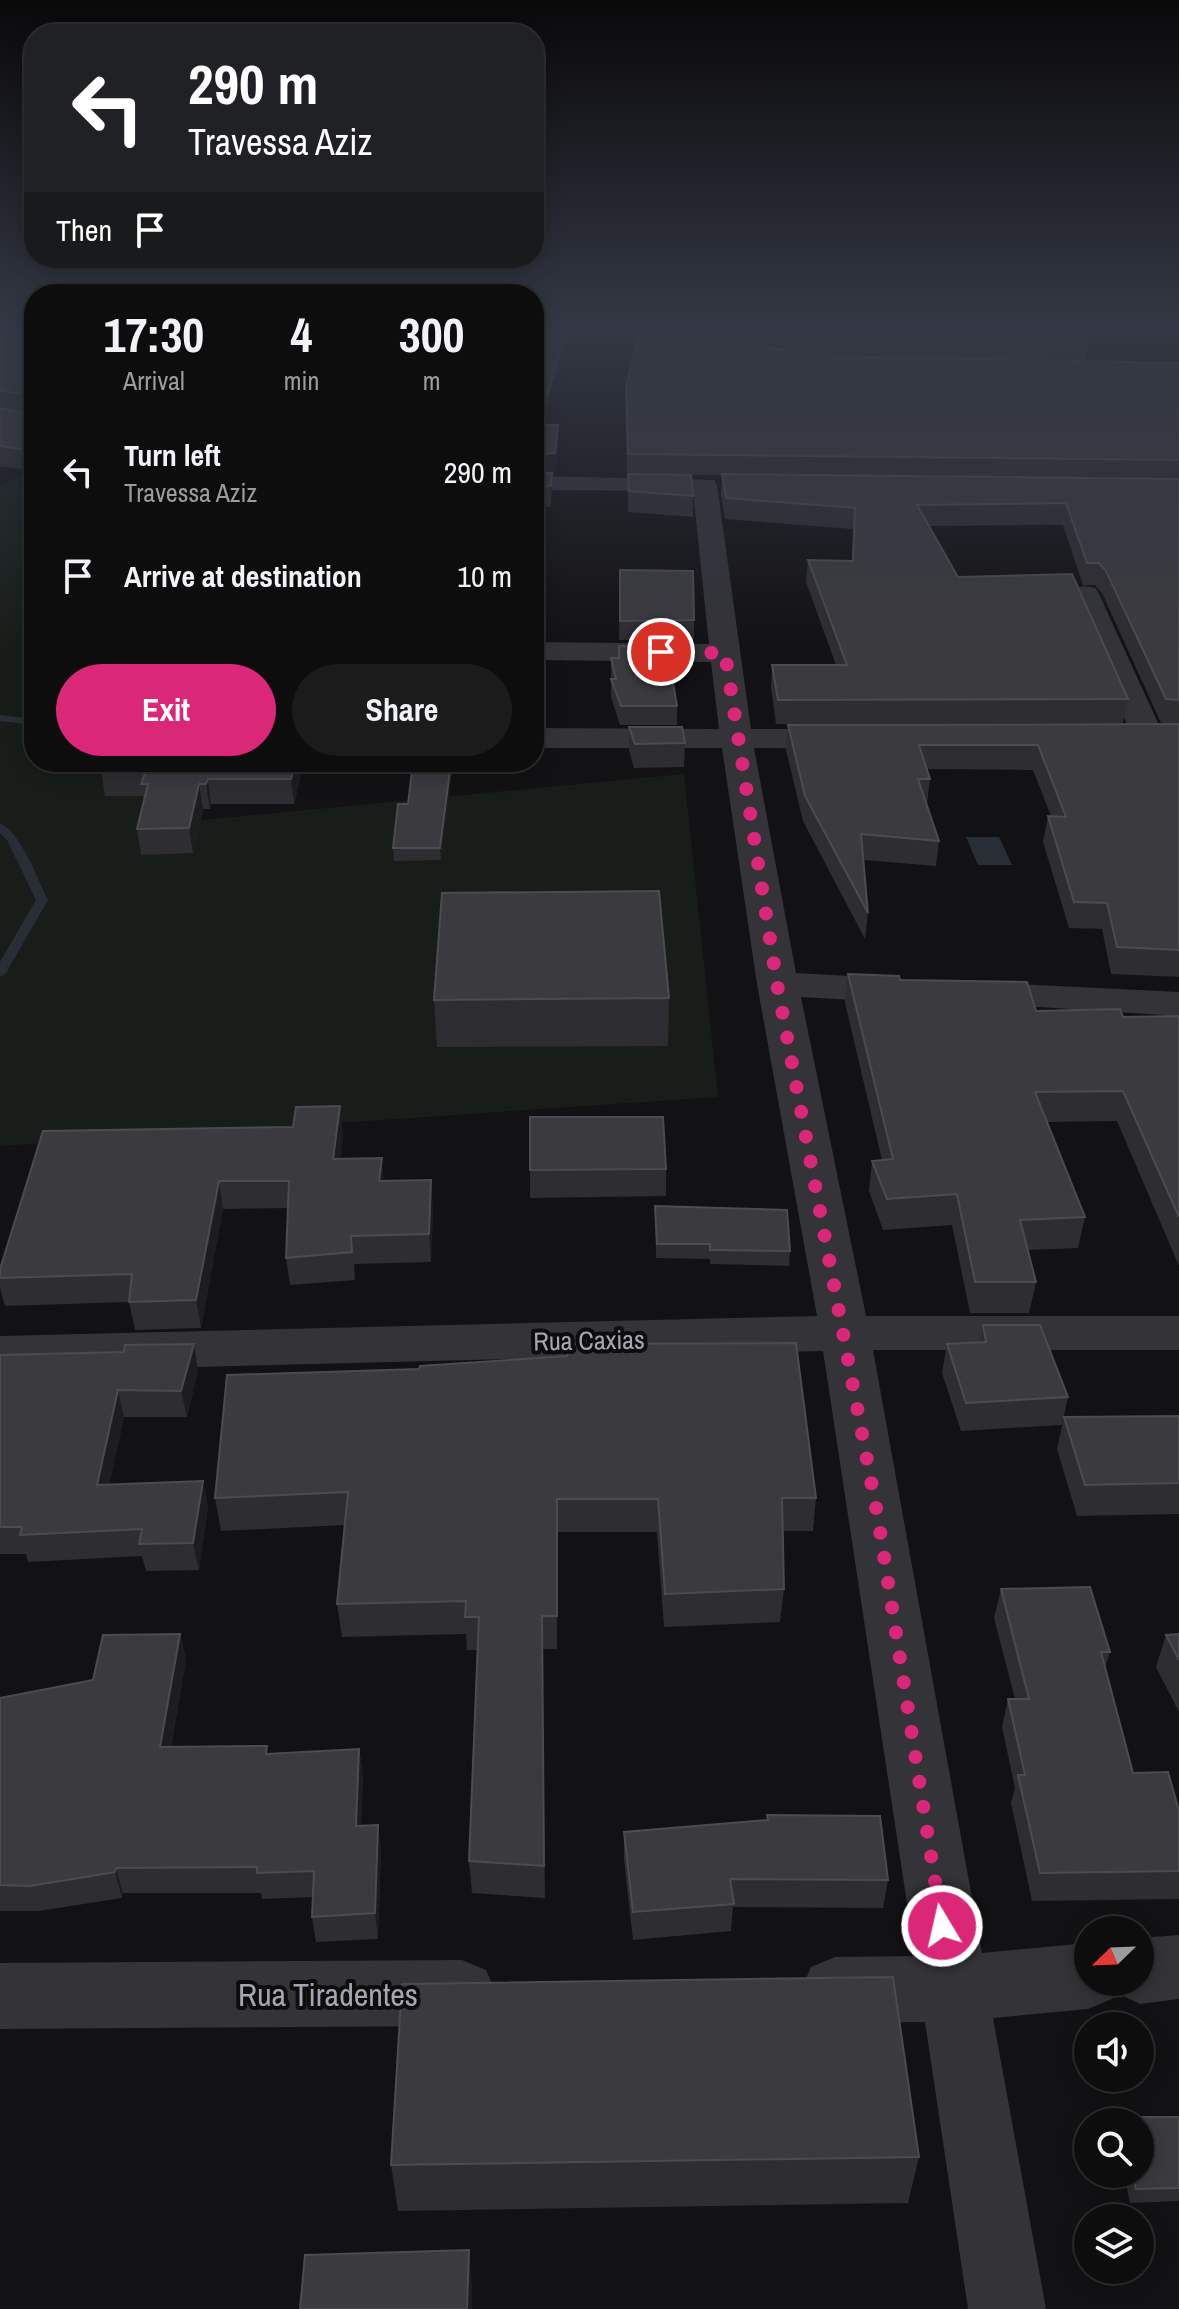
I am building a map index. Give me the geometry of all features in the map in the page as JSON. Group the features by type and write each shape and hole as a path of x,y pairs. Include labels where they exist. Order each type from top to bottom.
{"street":[{"path":"544,483 721,485 725,653 777,984 878,1518 952,1989 1007,2309"},
{"path":"1085,594 1148,736"},
{"path":"544,651 725,653"},
{"path":"544,738 880,738"},
{"path":"777,984 1179,1004"},
{"name":"Rua Caxias","path":"0,1354 845,1333 1179,1333"},
{"path":"1154,1970 1179,1967"},
{"path":"777,1990 952,1989 1074,1977"},
{"name":"Rua Tiradentes","path":"0,1996 524,1992"}],"shaded area":[{"path":"24,473 24,772 177,772 190,821 684,774 718,1097 0,1146 0,487"},
{"path":"966,837 999,837 1012,865 978,865"}],"building":[{"path":"0,436 24,436 24,450 0,446"},
{"path":"544,436 557,436 555,453 544,454"},
{"path":"627,436 1179,436 1179,460 628,454"},
{"path":"544,473 552,473 551,486 544,486"},
{"path":"628,474 691,475 693,496 629,491"},
{"path":"722,474 1179,479 1179,700 1166,699 1106,571 1099,563 1087,563 1066,503 917,505 958,577 1072,574 1128,699 778,700 772,665 847,665 808,560 853,561 855,508 726,498"},
{"path":"620,570 693,571 694,620 620,621"},
{"path":"619,646 667,647 677,706 621,706 611,679 616,679 611,658 619,658"},
{"path":"1179,724 1179,950 1117,947 1107,903 1074,902 1048,816 1066,817 1038,745 919,745 930,779 918,779 939,841 861,834 868,913 805,796 788,725"},
{"path":"629,727 682,727 685,743 635,744"},
{"path":"146,772 293,772 291,779 208,779 206,784 199,784 189,828 137,829 148,784 141,784"},
{"path":"412,772 450,772 440,848 393,848 398,804 408,804"},
{"path":"659,891 669,998 434,1000 442,893"},
{"path":"848,974 899,976 900,980 1027,982 1036,1011 1120,1009 1123,1017 1179,1016 1179,1217 1123,1091 1035,1092 1085,1217 1020,1220 1036,1282 975,1282 957,1194 887,1199 872,1161 893,1159"},
{"path":"340,1106 333,1159 382,1158 379,1181 431,1180 429,1234 351,1236 352,1252 286,1258 289,1181 219,1181 196,1300 129,1302 132,1274 0,1278 0,1269 43,1131 293,1127 296,1107"},
{"path":"530,1117 663,1117 666,1169 530,1170"},
{"path":"655,1206 787,1210 790,1251 710,1250 710,1244 657,1244"},
{"path":"983,1325 1040,1325 1068,1397 966,1403 947,1344 986,1342"},
{"path":"796,1343 816,1498 782,1498 784,1589 665,1594 658,1499 557,1499 557,1616 542,1616 544,1866 469,1861 479,1617 465,1617 466,1601 337,1604 348,1492 215,1498 227,1375 419,1369 420,1366 567,1356 567,1344"},
{"path":"194,1344 181,1391 118,1390 97,1485 203,1481 193,1543 139,1544 142,1529 20,1535 22,1527 0,1527 0,1355 124,1352 125,1345"},
{"path":"1179,1416 1179,1483 1085,1485 1064,1417"},
{"path":"1090,1587 1110,1652 1101,1652 1133,1773 1168,1772 1179,1811 1179,1871 1040,1873 1018,1775 1025,1775 1008,1699 1029,1699 1001,1589"},
{"path":"180,1634 160,1747 267,1746 266,1754 359,1749 356,1826 378,1825 375,1913 312,1917 314,1871 257,1873 257,1867 116,1868 115,1872 30,1886 0,1885 0,1698 93,1680 103,1635"},
{"path":"1179,1634 1179,1660 1166,1635"},
{"path":"767,1815 880,1816 888,1880 730,1879 734,1904 633,1912 624,1832 768,1820"},
{"path":"893,1977 919,2157 391,2165 402,1984"},
{"path":"1154,2117 1179,2117 1179,2188 1136,2189 1154,2188"},
{"path":"469,2250 467,2309 300,2309 305,2255"}],"waterway":[{"path":"0,718 24,721"},
{"path":"0,826 12,839 42,900 0,973"}],"route":[{"path":"661,652 725,653 777,984 878,1518 942,1926"}]}
